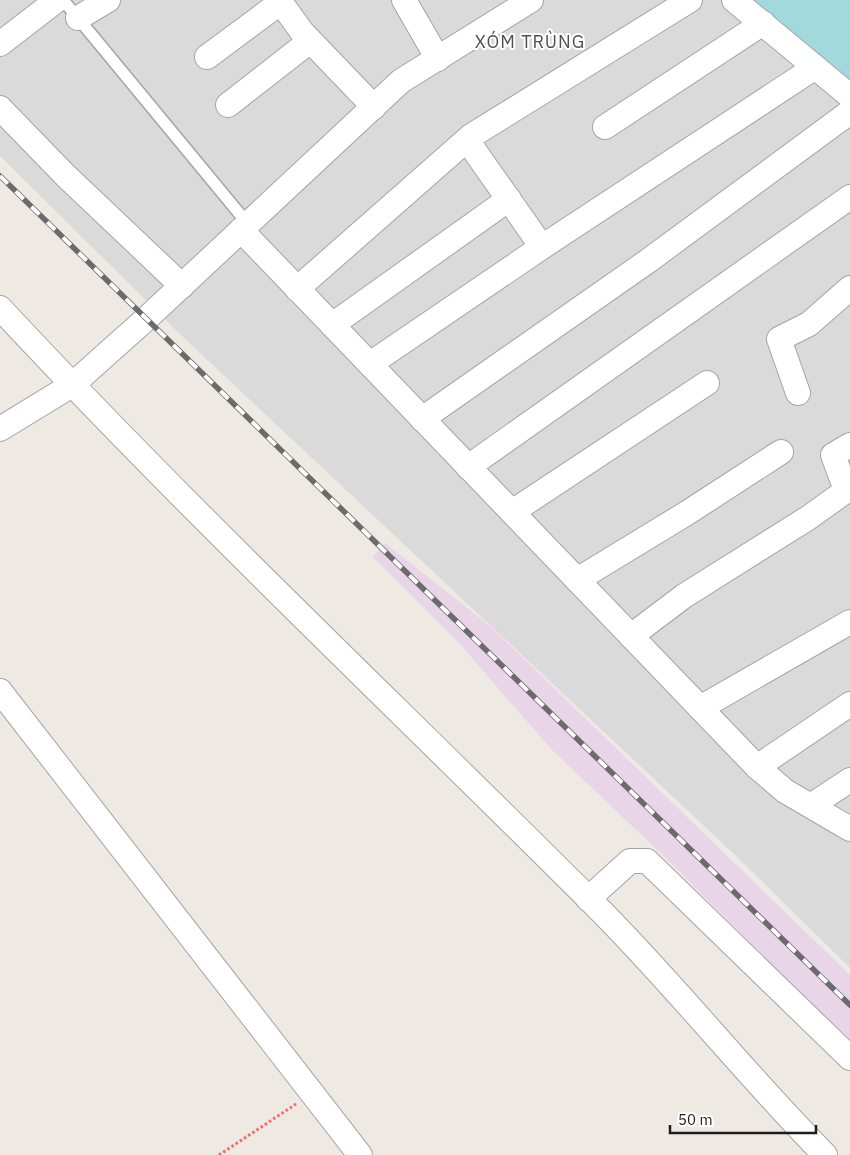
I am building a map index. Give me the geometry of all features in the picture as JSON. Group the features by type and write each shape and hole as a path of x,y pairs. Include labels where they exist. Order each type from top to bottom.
{"street":[{"path":"0,44 56,0"},
{"path":"78,18 108,0"},
{"path":"404,0 438,58"},
{"path":"0,429 72,384 182,286 401,81 532,0"},
{"path":"297,289 467,140 690,0"},
{"path":"734,0 850,96"},
{"path":"207,57 280,1 310,40 374,107"},
{"path":"605,127 763,23"},
{"path":"228,105 310,40"},
{"path":"370,364 542,247 814,68"},
{"path":"0,108 66,176 182,286"},
{"path":"422,419 648,261 850,112"},
{"path":"467,140 542,247"},
{"path":"468,467 850,197"},
{"path":"332,325 509,199"},
{"path":"245,227 297,289 757,767 785,791 812,805 850,829"},
{"path":"798,393 779,339 809,324 850,288"},
{"path":"0,308 72,384 305,620 588,899 825,1155"},
{"path":"512,512 707,383"},
{"path":"631,636 684,596 808,518 848,489 833,456 850,445"},
{"path":"577,580 687,513 781,452"},
{"path":"700,708 850,622"},
{"path":"0,691 360,1155"},
{"path":"757,767 850,704"},
{"path":"812,805 850,780"},
{"path":"588,899 630,861 647,861 850,1058"}],"lane":[{"path":"63,0 245,227"}],"path":[{"path":"219,1155 312,1093"}],"shaded area":[{"path":"0,0 850,0 850,968 733,853 184,338 0,156"},
{"path":"385,543 490,626 850,975 850,1044 671,863 551,749 460,644 373,557"}],"water":[{"path":"750,0 850,0 850,82"}],"railway":[{"path":"0,176 850,1005"}],"district":[{"name":"XÓM TRÙNG","path":"530,42"}]}
